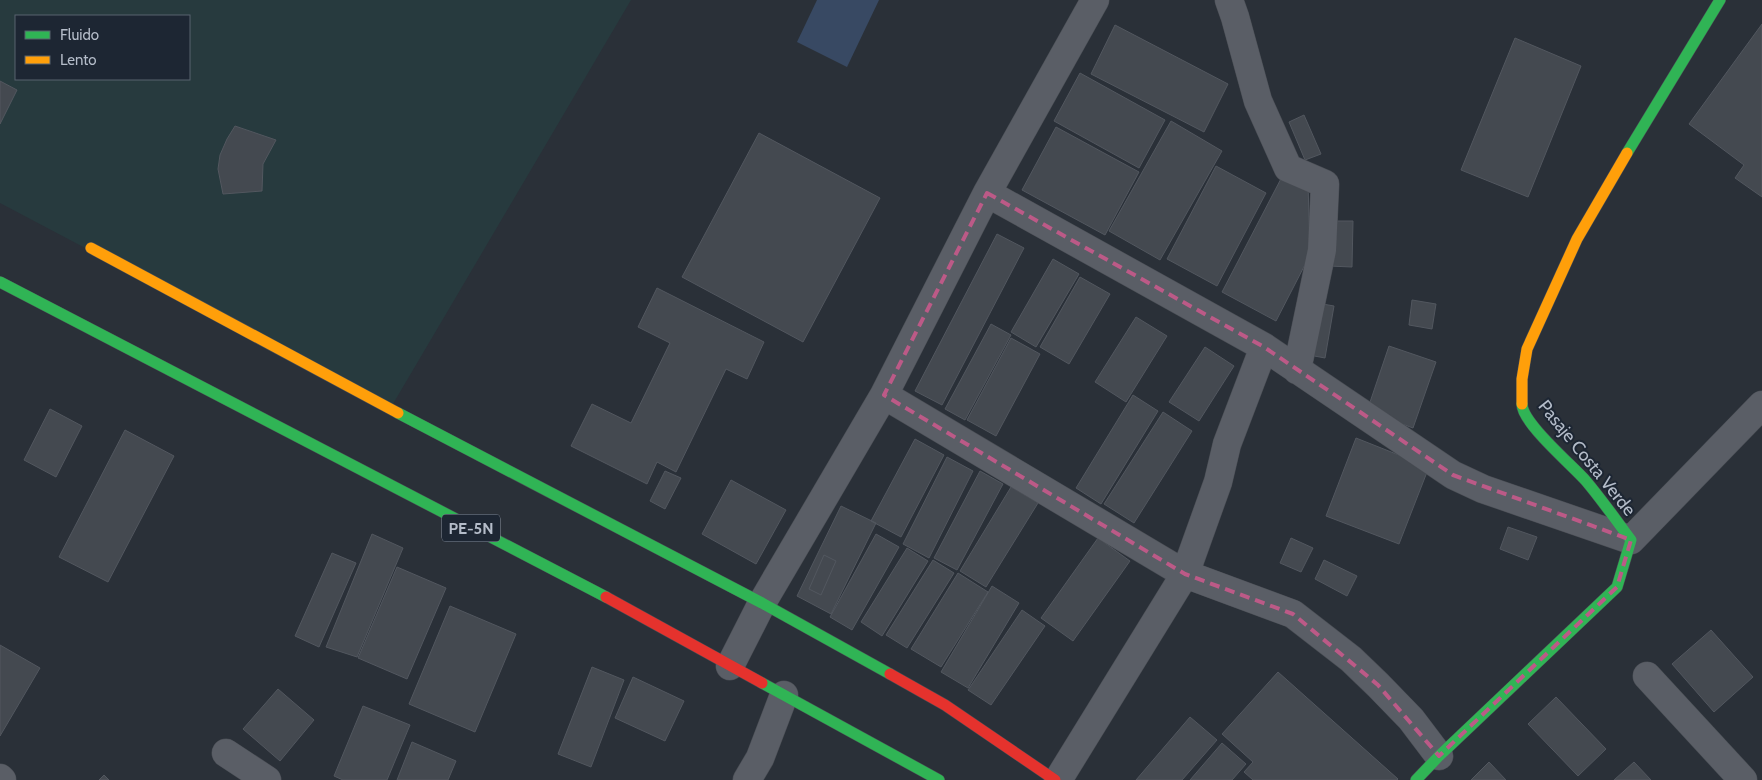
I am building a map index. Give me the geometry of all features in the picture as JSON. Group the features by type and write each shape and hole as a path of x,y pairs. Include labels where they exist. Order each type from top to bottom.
{"main road":[{"name":"Pasaje Costa Verde","path":"1416,780 1439,756 1618,588 1631,540 1585,480 1534,427 1522,408 1522,379 1527,349 1577,239 1617,169 1720,0"},
{"path":"92,248 398,413 762,603 945,705 1056,780"},
{"name":"PE-5N","path":"0,282 613,601 939,780"}],"street":[{"path":"730,666 762,603 884,395 987,193 1095,0"},
{"path":"1228,0 1235,17 1258,101 1288,168 1325,184 1322,250 1297,370"},
{"path":"987,193 1264,347 1453,475 1483,489 1631,540 1762,405"},
{"path":"1056,780 1185,574 1218,482 1227,444 1264,347"},
{"path":"884,395 1185,574 1293,614 1352,659 1411,719 1439,756"},
{"path":"1647,676 1743,780"},
{"path":"747,780 760,758 784,695"},
{"path":"226,753 267,780"}],"highlighted area":[{"path":"987,193 1264,347 1453,475 1631,540 1617,587 1439,756 1378,685 1293,614 1185,574 884,395"}],"green space":[{"path":"0,0 631,0 390,409 0,203"}],"water":[{"path":"817,0 879,0 847,67 797,42"}],"building":[{"path":"1762,24 1762,197 1735,178 1744,165 1689,124"},
{"path":"1115,25 1228,84 1204,132 1091,74"},
{"path":"1515,38 1581,66 1528,197 1461,170"},
{"path":"1080,73 1165,120 1139,168 1054,121"},
{"path":"0,81 17,90 0,124"},
{"path":"1304,115 1321,154 1305,160 1289,122"},
{"path":"1171,121 1222,151 1160,260 1109,231"},
{"path":"235,126 276,140 263,164 262,191 223,194 218,169 220,155"},
{"path":"1056,127 1139,172 1105,235 1022,190"},
{"path":"759,133 880,198 803,342 682,277"},
{"path":"1216,166 1266,193 1217,286 1167,259"},
{"path":"1285,171 1308,183 1310,255 1276,321 1222,292"},
{"path":"1329,221 1353,221 1352,267 1329,266"},
{"path":"997,234 1024,248 942,405 915,391"},
{"path":"1053,259 1079,274 1036,347 1011,332"},
{"path":"1080,277 1110,294 1069,364 1040,347"},
{"path":"657,288 764,342 747,379 726,369 676,472 657,462 647,484 571,446 592,404 631,423 670,343 638,327"},
{"path":"1412,300 1436,304 1432,329 1409,325"},
{"path":"1317,303 1334,306 1325,358 1309,355"},
{"path":"1136,317 1167,336 1126,402 1095,382"},
{"path":"991,324 1011,335 965,420 945,409"},
{"path":"1011,338 1040,354 996,436 967,420"},
{"path":"1389,346 1436,362 1413,428 1367,411"},
{"path":"1205,347 1234,366 1199,421 1169,402"},
{"path":"1133,395 1158,411 1101,504 1076,488"},
{"path":"50,409 82,426 56,477 24,460"},
{"path":"1163,412 1192,431 1134,523 1104,504"},
{"path":"125,430 174,456 108,582 59,557"},
{"path":"1356,438 1429,467 1399,544 1326,516"},
{"path":"915,439 944,455 901,537 871,521"},
{"path":"947,457 973,471 929,558 903,544"},
{"path":"665,471 681,478 665,509 650,501"},
{"path":"980,471 1003,484 957,570 934,558"},
{"path":"731,480 786,510 756,564 702,534"},
{"path":"1011,487 1038,503 986,587 960,571"},
{"path":"841,506 876,523 831,614 797,596"},
{"path":"1508,527 1537,537 1528,560 1500,549"},
{"path":"372,534 403,548 357,657 326,647"},
{"path":"876,534 899,547 852,630 830,617"},
{"path":"1098,538 1130,561 1073,641 1041,618"},
{"path":"1291,538 1313,548 1301,572 1280,563"},
{"path":"907,548 928,561 882,636 861,622"},
{"path":"332,553 356,563 319,647 295,636"},
{"path":"824,555 836,561 821,595 809,589"},
{"path":"933,560 954,573 907,648 886,635"},
{"path":"1324,560 1357,576 1347,596 1315,579"},
{"path":"397,567 446,588 407,679 358,658"},
{"path":"958,573 988,592 941,667 911,649"},
{"path":"992,586 1019,603 968,688 941,672"},
{"path":"450,606 516,634 475,732 409,704"},
{"path":"1022,610 1045,626 991,705 968,690"},
{"path":"1711,630 1753,677 1714,712 1672,664"},
{"path":"0,645 40,668 0,736"},
{"path":"592,667 624,680 591,767 558,754"},
{"path":"1278,672 1398,779 1253,780 1244,772 1253,762 1222,734"},
{"path":"633,677 684,701 665,741 615,718"},
{"path":"278,689 314,720 280,761 243,729"},
{"path":"1556,697 1606,749 1578,776 1528,724"},
{"path":"363,706 410,725 387,780 343,780 334,776"},
{"path":"1190,717 1217,740 1182,780 1136,780"},
{"path":"412,742 456,761 448,780 397,780"},
{"path":"1222,743 1246,764 1232,780 1190,780"},
{"path":"1489,762 1506,780 1471,780"},
{"path":"1634,762 1651,780 1614,780"},
{"path":"104,775 109,780 99,780"}],"traffic: fast":[{"path":"1627,153 1720,0"},
{"path":"0,282 606,597"},
{"path":"1416,780 1617,587 1631,540 1586,481 1530,422 1522,404"},
{"path":"398,413 762,603 890,674"},
{"path":"762,683 939,780"}],"traffic: slow":[{"path":"1522,404 1522,379 1527,349 1577,239 1627,153"},
{"path":"91,248 398,413"}],"traffic: jam":[{"path":"606,597 762,683"},
{"path":"890,674 945,705 1055,780"}]}
